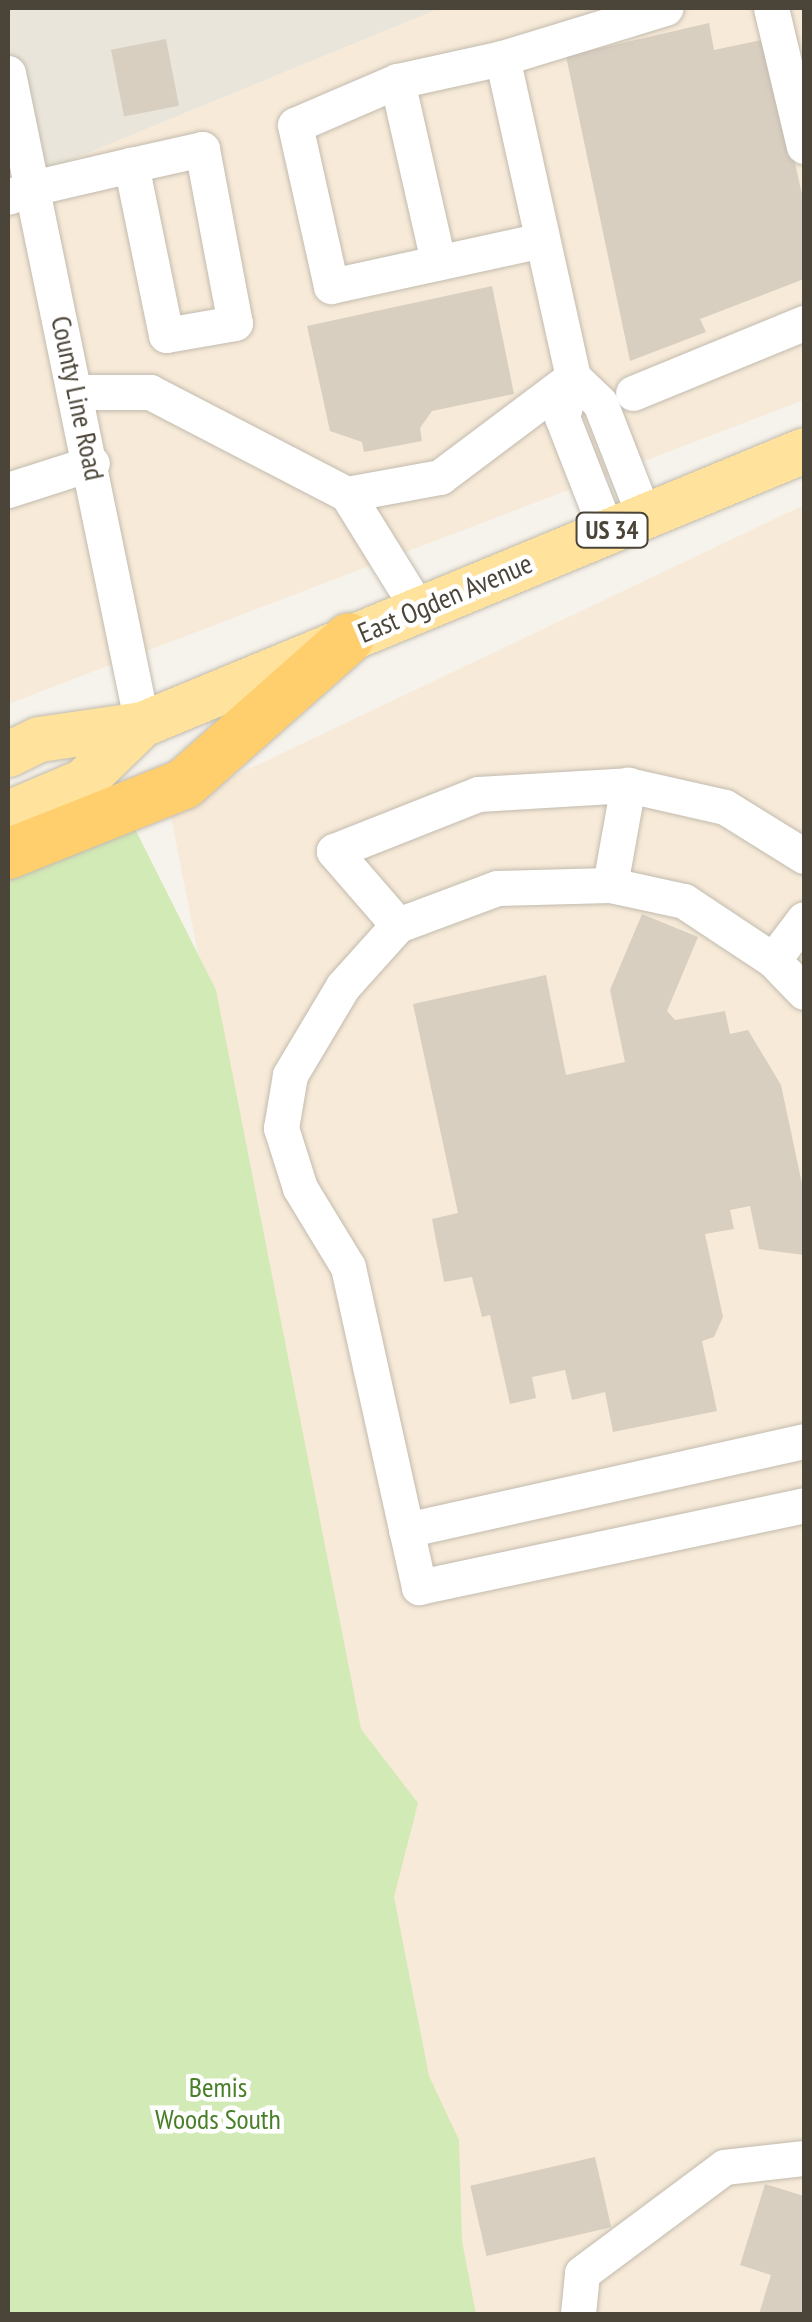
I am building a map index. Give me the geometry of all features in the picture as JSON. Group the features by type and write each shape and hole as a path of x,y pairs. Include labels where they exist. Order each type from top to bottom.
{"highway":[{"path":"8,854 184,784 349,638"}],"main road":[{"name":"East Ogden Avenue","path":"8,754 39,739 142,724 804,450"},
{"name":"East Ogden Avenue","path":"8,812 83,781 142,724"}],"street":[{"path":"537,241 331,286 295,125 398,81 502,58 666,8"},
{"path":"771,8 804,146"},
{"path":"502,58 537,241 573,377 600,403 626,524"},
{"name":"County Line Road","path":"8,74 20,193 76,392 142,724"},
{"path":"398,81 438,262"},
{"path":"20,193 131,165 202,149 234,323 166,335 131,165"},
{"path":"634,393 804,324"},
{"path":"347,494 440,477 573,377"},
{"path":"76,392 150,392 347,494 418,607"},
{"path":"8,490 92,463"},
{"path":"398,926 334,851 478,794 628,785 725,807 804,856"},
{"path":"610,884 628,785"},
{"path":"804,992 774,960 684,901 610,884 496,888 398,926 312,1028 290,1074 281,1128 300,1188 348,1267 419,1588 804,1505"},
{"path":"774,960 804,918"},
{"path":"406,1530 804,1440"},
{"path":"578,2314 582,2273 724,2168 804,2158"}],"shaded area":[{"path":"8,8 441,8 8,186"},
{"path":"441,8 804,8 804,400 8,704 8,186"},
{"path":"804,505 804,2314 468,2314 169,807"}],"green space":[{"name":"Bemis Woods South","path":"131,821 216,990 361,1729 418,1803 394,1897 429,2076 459,2140 462,2241 476,2314 8,2314 8,858"}],"building":[{"path":"709,23 714,50 767,39 804,203 804,279 700,319 706,332 630,361 566,56"},
{"path":"166,39 179,106 124,116 111,50"},
{"path":"492,286 514,394 432,411 420,428 422,441 364,452 362,442 330,431 307,326"},
{"path":"642,914 698,937 667,1011 675,1020 725,1011 730,1034 748,1030 781,1085 804,1193 804,1255 759,1249 750,1206 730,1210 734,1229 705,1234 723,1317 714,1337 702,1341 717,1411 613,1432 605,1392 572,1400 565,1370 532,1377 536,1398 510,1404 490,1315 482,1317 472,1277 444,1282 432,1219 458,1213 413,1004 546,975 566,1075 625,1062 610,990"},
{"path":"595,2157 611,2227 486,2256 470,2186"},
{"path":"765,2184 804,2196 804,2314 759,2314 771,2275 740,2265"}]}
